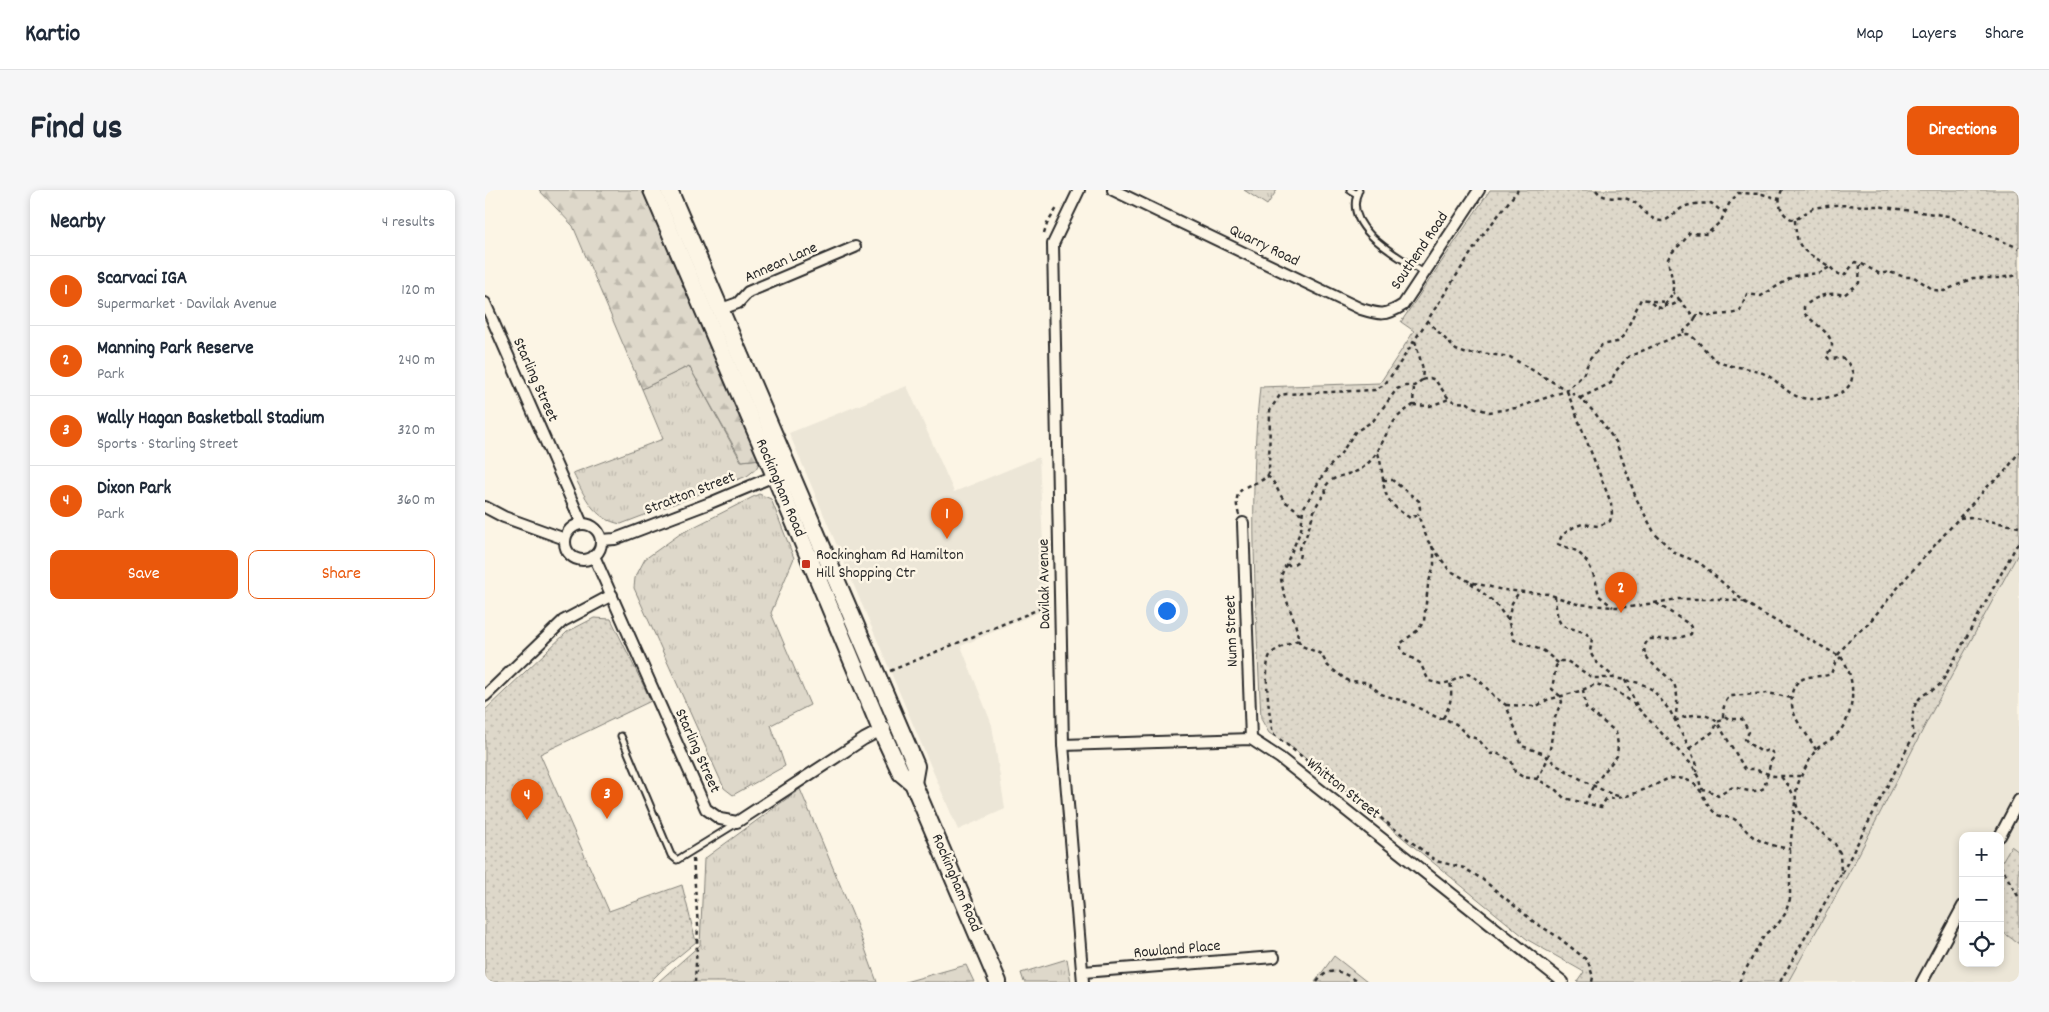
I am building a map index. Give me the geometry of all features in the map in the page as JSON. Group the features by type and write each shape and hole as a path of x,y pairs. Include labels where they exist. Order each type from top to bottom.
{"main road":[{"name":"Rockingham Road","path":"651,190 897,722 916,766 913,783"},
{"name":"Rockingham Road","path":"669,190 721,310 881,730 901,773 913,783 998,982"}],"street":[{"name":"Davilak Avenue","path":"1079,190 1053,244 1063,745 1083,977"},
{"name":"Quarry Road","path":"1113,190 1361,309 1379,315 1392,312 1403,305"},
{"name":"Southend Road","path":"1403,305 1479,190"},
{"name":"Annean Lane","path":"721,310 738,303 748,292 855,247"},
{"name":"Starling Street","path":"485,303 582,524"},
{"name":"Stratton Street","path":"601,540 615,539 782,473"},
{"path":"485,507 504,517 565,539"},
{"name":"Nunn Street","path":"1243,523 1251,739"},
{"path":"582,524 593,526 600,534 601,540 598,552 594,556 583,560 571,556 567,551 565,539 571,528 582,524"},
{"name":"Starling Street","path":"594,556 706,808 720,819 737,822"},
{"path":"485,696 563,621 611,595"},
{"path":"737,822 864,739 897,722"},
{"path":"1063,745 1251,739"},
{"name":"Whitton Street","path":"1251,739 1280,758 1563,982"},
{"path":"2002,832 2019,800"},
{"path":"1922,982 1959,913"},
{"name":"Rowland Place","path":"1083,977 1274,957"}],"lane":[{"path":"1351,190 1358,192 1355,207 1360,222 1367,232 1382,245 1424,273"},
{"path":"621,736 671,856 677,860 737,822"}],"path":[{"path":"1243,523 1237,507 1239,492 1245,486 1263,481 1269,473 1270,410 1280,395 1375,390 1385,384 1415,341 1482,236 1518,190"},
{"path":"1596,190 1606,198 1632,200 1645,213 1659,221 1667,220 1684,207 1694,204 1711,203 1721,211 1727,211"},
{"path":"1782,190 1779,199 1780,207 1786,215 1795,220"},
{"path":"1664,306 1675,286 1668,259 1671,252 1686,240 1689,233 1707,234 1714,229 1727,211 1734,196 1741,192 1762,194 1779,199"},
{"path":"1795,220 1813,208 1834,205 1877,206 1949,216 1971,229 2019,248"},
{"path":"1795,220 1796,236 1802,250 1830,267 1838,275 1843,276 1855,262 1880,274 1889,272 1905,278 1914,278 1934,290 1944,291 1973,278 1999,278 2019,275"},
{"path":"1580,398 1611,383 1615,372 1627,357 1681,335 1688,334 1696,338 1705,351 1717,361 1758,371 1775,378 1794,396 1823,399 1841,394 1850,384 1853,373 1842,358 1829,360 1826,356 1832,348 1832,344 1826,333 1804,314 1804,307 1819,296 1836,293 1844,295 1859,283 1860,263"},
{"path":"1681,335 1684,329 1692,324 1698,314 1707,317 1713,314 1740,312 1747,294 1761,296 1794,276 1819,273 1830,267"},
{"path":"1673,292 1695,318"},
{"path":"1679,299 1677,303 1661,308 1656,307 1648,300 1641,300 1624,335 1617,342 1602,345 1589,359 1583,376 1567,391 1516,408 1489,412 1473,407 1468,403 1455,402 1449,399 1435,380 1430,378 1422,380 1414,386 1404,386 1397,389 1373,421 1355,432 1316,484 1303,512 1301,530 1281,576 1281,584 1301,646 1321,654 1328,666 1348,681 1367,682 1381,694 1409,703 1439,719 1443,718 1456,724 1468,736 1478,739 1491,754 1496,753 1511,760 1515,772 1523,777 1537,779 1556,790 1564,798 1601,807 1606,799 1623,797 1651,787 1663,780 1676,778 1692,782 1701,789 1708,790 1719,796 1733,787 1748,791 1758,791 1764,788 1771,761 1774,757 1773,753 1769,750 1762,752 1748,743 1745,739 1749,732 1741,719 1729,719 1723,716"},
{"path":"1650,302 1667,302"},
{"path":"1427,320 1456,350 1467,354 1481,353 1510,358 1540,373 1580,398 1595,413 1616,442 1636,498 1655,534 1675,553 1700,563 1746,603 1839,656 1848,666 1852,680 1851,703 1840,729 1834,737 1816,750 1796,784 1791,849 1790,899 1785,914 1778,924 1765,934 1739,982"},
{"path":"1415,341 1423,369 1422,380"},
{"path":"1291,552 1299,548 1305,538 1316,504 1326,494 1325,487 1327,484 1334,477 1363,468 1378,453 1393,422 1413,404 1414,386"},
{"path":"1567,391 1611,503 1612,515 1609,521 1598,526 1581,524 1568,530 1562,535 1558,544 1577,552 1587,562 1595,577 1599,596 1614,607"},
{"path":"1413,404 1430,406 1449,399"},
{"path":"1816,750 1793,715 1791,698 1793,688 1799,680 1811,676 1824,677 1831,674 1835,663 1850,639 1869,624 1905,579 1958,519 2004,473 2019,452"},
{"path":"1378,453 1386,496 1398,510 1411,518 1418,516"},
{"path":"1267,476 1272,479 1287,503 1293,505 1299,513 1303,512"},
{"path":"1383,480 1392,480 1419,501 1420,509 1418,516 1428,541 1449,570 1470,582 1495,603 1508,620 1515,640 1545,652 1559,663"},
{"path":"1958,519 1970,517 2019,527"},
{"path":"1779,982 1841,874 1914,734 1911,722 1915,705 1923,695 1937,688 1942,682 2019,541"},
{"path":"1432,545 1434,565 1425,597 1424,621 1418,630 1400,644 1402,652 1420,663 1429,680 1441,684 1468,674 1479,680 1496,698 1506,705 1537,706 1547,700 1583,690 1596,684 1615,690 1639,710 1678,750 1697,774"},
{"path":"1286,565 1296,564 1300,553 1299,548"},
{"path":"1470,582 1519,592 1548,594 1577,604 1614,607 1678,599 1721,599 1746,603"},
{"path":"1508,620 1512,603 1519,592"},
{"path":"1555,596 1558,621 1564,628 1571,628 1592,638 1590,652 1595,662 1615,678"},
{"path":"1656,603 1689,624 1692,629 1691,634 1683,637 1672,640 1649,639 1645,644 1644,651 1653,665 1673,683 1677,694 1675,721"},
{"path":"885,674 1051,605"},
{"path":"1298,640 1270,654 1267,660 1270,722 1273,734 1436,860 1464,868 1483,879 1534,922 1558,937 1589,961 1593,977 1591,982"},
{"path":"1537,779 1548,758 1551,728 1556,711 1562,702 1560,696 1552,689 1556,666 1561,661 1567,661 1593,678 1615,678 1640,683 1653,690 1675,721 1690,748 1697,764 1697,774 1701,789 1709,806 1718,816 1733,818 1752,836 1791,849"},
{"path":"1625,680 1639,710"},
{"path":"1443,718 1450,706 1453,694 1450,682"},
{"path":"1583,690 1586,708 1616,732 1618,745 1617,756 1593,786 1585,802"},
{"path":"1717,722 1723,720 1727,699 1731,696 1768,693 1791,698"},
{"path":"1506,705 1521,746 1542,752 1558,766 1593,786 1623,797"},
{"path":"1675,721 1685,716 1700,715 1711,717 1717,722 1745,768 1781,777 1801,776"},
{"path":"1690,748 1714,731 1717,722"},
{"path":"1781,777 1789,786 1801,815 1835,844 1840,853 1841,874"},
{"path":"691,851 694,865 698,926 695,982"},
{"path":"2004,872 2019,898"},
{"path":"1317,982 1323,975 1332,970 1341,971 1357,982"}],"shaded area":[{"path":"907,386 954,492 1039,457 1046,609 961,646 992,725 1005,809 958,830 789,433"},
{"path":"2019,552 2019,982 1788,982 1858,856 1932,712"}],"green space":[{"path":"539,190 645,190 761,459 742,461 689,366 642,389 573,226"},
{"path":"1244,190 1277,190 1267,205"},
{"path":"1490,190 2019,190 2019,552 1932,712 1858,856 1788,982 1577,982 1584,972 1528,940 1294,749 1269,733 1261,719 1254,553 1254,470 1260,387 1380,383 1414,331 1401,322"},
{"path":"689,366 741,461 761,459 756,469 747,476 621,524 603,517 591,506 573,473 663,439 642,389"},
{"path":"759,494 771,499 794,558 771,613 810,705 771,725 785,766 733,795 724,788 634,588 635,578 645,559 680,534"},
{"path":"594,618 611,619 651,701 540,754 609,911 682,885 696,942 650,982 485,982 485,710 567,632"},
{"path":"800,789 854,918 877,982 658,982 700,945 704,859"},
{"path":"2011,846 2019,852 2019,944 2004,933 2004,858"},
{"path":"1334,956 1367,982 1315,982"},
{"path":"1067,959 1071,982 1024,982 1021,973"},
{"path":"966,965 974,982 905,982"}],"place":[{"name":"Scarvaci IGA","path":"947,539"},
{"name":"Rockingham Rd Hamilton Hill Shopping Ctr","path":"806,564"},
{"name":"Manning Park Reserve","path":"1621,613"},
{"name":"Wally Hagan Basketball Stadium","path":"607,819"},
{"name":"Dixon Park","path":"527,820"}]}
